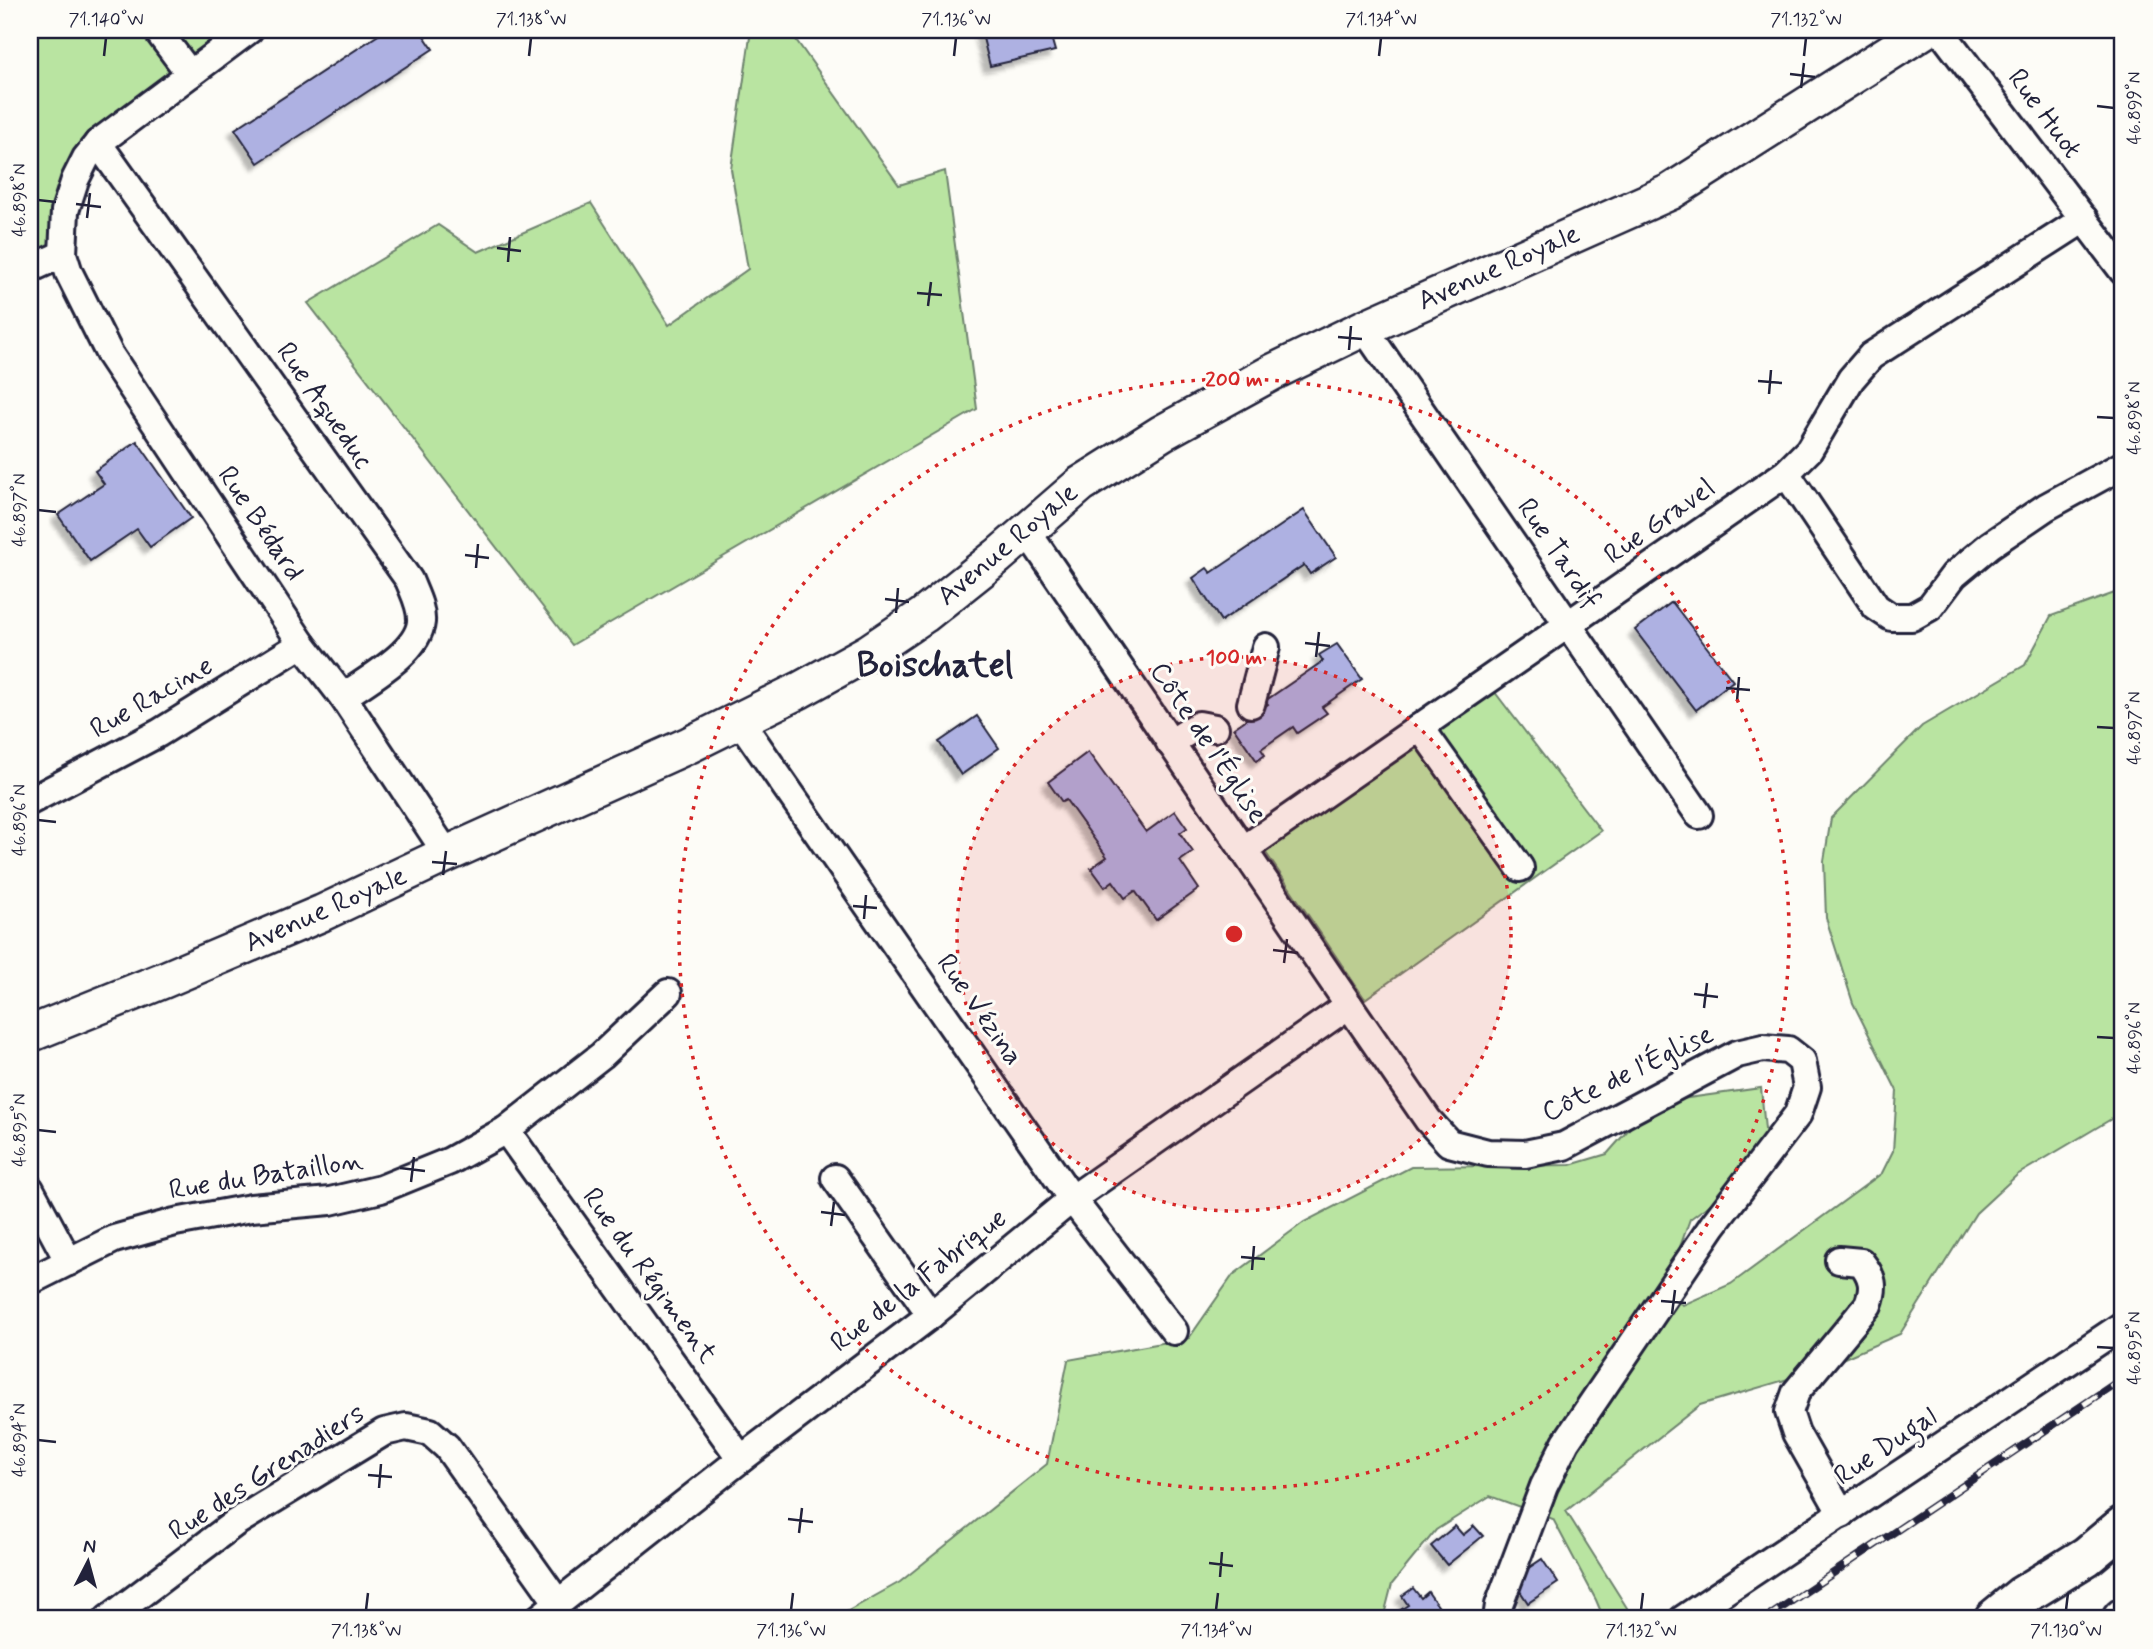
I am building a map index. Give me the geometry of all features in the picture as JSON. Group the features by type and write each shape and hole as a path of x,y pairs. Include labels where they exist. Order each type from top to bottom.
{"highway":[{"path":"1987,1619 2087,1556 2123,1527"}],"main road":[{"name":"Avenue Royale","path":"30,1034 322,913 740,721 869,652 924,615 998,556 1081,484 1161,433 1273,372 1364,328 1670,192 1926,30"}],"street":[{"path":"157,30 190,74"},
{"name":"Rue Bédard","path":"249,30 98,143 86,158 75,180 65,211 63,254 69,273 110,355 302,644 343,697 447,854"},
{"name":"Rue Huot","path":"1940,30 2123,271"},
{"name":"Rue Aqueduc","path":"98,143 409,580 419,603 421,623 415,638 405,652 343,697"},
{"name":"Rue Gravel","path":"1243,850 1786,473 1809,450 1851,379 1871,356 2084,219"},
{"path":"30,269 63,254"},
{"name":"Rue Tardif","path":"1364,328 1699,815"},
{"path":"1786,473 1876,607 1891,617 1912,618 1930,607 1954,575 1990,545 2046,507 2123,466"},
{"name":"Côte de l'Église","path":"1026,530 1428,1120 1450,1143 1488,1153 1525,1154 1564,1146 1737,1054 1763,1048 1787,1050 1802,1061 1807,1087 1798,1114 1713,1225 1566,1442 1544,1486 1499,1605 1497,1619"},
{"name":"Rue Racine","path":"30,801 159,733 302,644"},
{"path":"1251,704 1266,647"},
{"name":"Rue Vézina","path":"740,721 1072,1199 1174,1331"},
{"path":"1170,743 1199,725 1215,728"},
{"path":"1420,727 1520,868"},
{"name":"Rue du Bataillon","path":"30,1281 114,1239 175,1222 251,1208 330,1201 380,1189 450,1161 506,1130 602,1055 668,993"},
{"name":"Rue de la Fabrique","path":"538,1619 741,1459 931,1315 1072,1199 1349,1005"},
{"name":"Rue du Régiment","path":"506,1130 741,1459"},
{"path":"835,1178 931,1315"},
{"path":"30,1189 69,1262"},
{"path":"1839,1260 1861,1262 1871,1275 1873,1291 1868,1305 1796,1392 1789,1412 1796,1433 1842,1514"},
{"name":"Rue Dugal","path":"1683,1619 2123,1325"},
{"name":"Rue des Grenadiers","path":"108,1619 235,1523 384,1432 407,1427 430,1432 447,1447 558,1603"}],"green space":[{"path":"30,30 249,30 98,143 63,232 30,269"},
{"path":"751,30 789,30 899,185 945,171 977,409 572,645 308,303 438,225 478,252 591,203 669,325 748,269 731,169"},
{"path":"2123,590 2123,1112 2017,1175 1976,1213 1900,1334 1812,1372 1700,1405 1566,1511 1629,1611 1621,1619 1604,1619 1553,1519 1490,1496 1436,1530 1392,1584 1383,1619 834,1619 900,1582 1047,1464 1068,1360 1189,1338 1233,1275 1304,1222 1411,1167 1570,1165 1607,1154 1652,1103 1761,1088 1766,1140 1756,1170 1690,1219 1675,1261 1676,1301 1683,1305 1731,1284 1882,1173 1893,1151 1897,1091 1853,1003 1826,918 1824,861 1831,818 1922,726 2025,665 2051,616"},
{"path":"1494,691 1601,831 1365,999 1266,853 1268,837"}],"building":[{"path":"386,30 420,30 433,49 258,163 235,129"},
{"path":"981,30 1049,30 1055,51 990,66"},
{"path":"137,441 191,518 150,547 137,529 90,561 58,515 104,484 95,471"},
{"path":"1304,510 1336,557 1310,574 1304,565 1221,621 1193,578 1207,568 1211,573"},
{"path":"1672,602 1733,681 1696,710 1635,630"},
{"path":"1337,644 1362,679 1322,707 1327,713 1297,733 1293,727 1261,749 1265,755 1257,761 1234,728 1268,704 1265,701 1323,661 1319,655"},
{"path":"977,716 999,748 961,775 939,742"},
{"path":"1088,752 1146,832 1175,811 1187,828 1180,833 1193,852 1180,861 1199,889 1156,920 1135,891 1125,898 1113,881 1105,887 1091,868 1107,857 1066,800 1062,802 1048,782"},
{"path":"1455,1526 1463,1535 1474,1526 1483,1536 1447,1565 1431,1546"},
{"path":"1542,1559 1558,1583 1528,1603 1512,1579"},
{"path":"1413,1588 1421,1598 1428,1592 1445,1616 1440,1619 1392,1619 1390,1617 1408,1605 1402,1596"}],"railway":[{"path":"1765,1619 2123,1378"}],"district":[{"name":"Boischatel","path":"935,666"}]}
